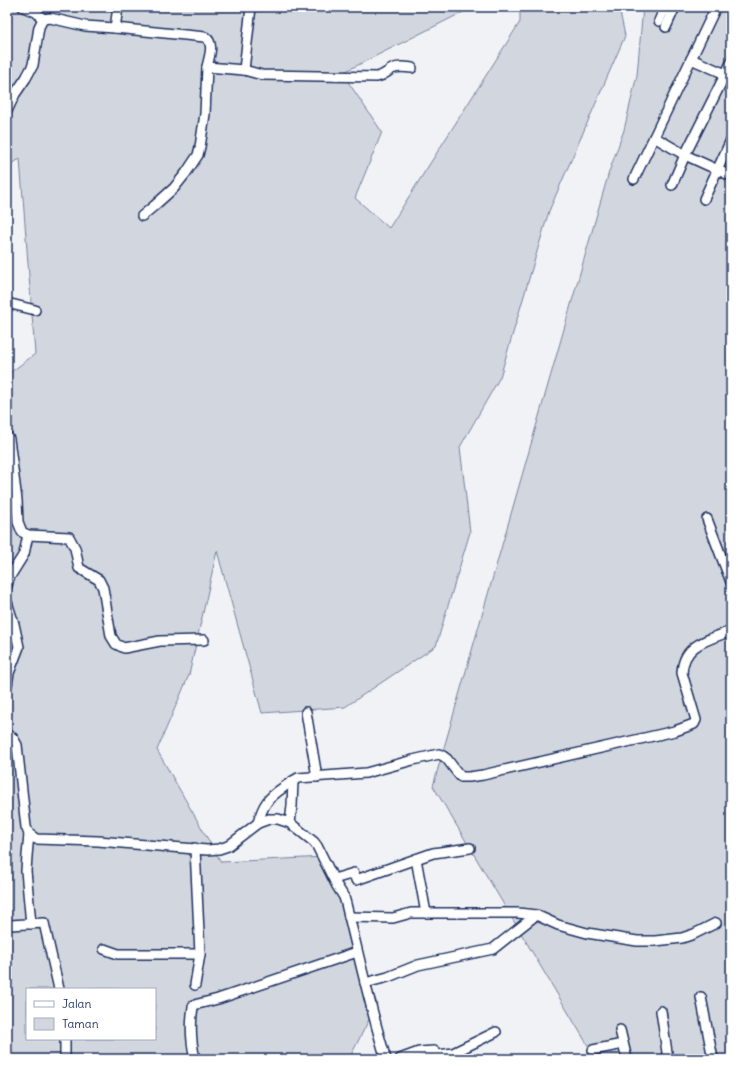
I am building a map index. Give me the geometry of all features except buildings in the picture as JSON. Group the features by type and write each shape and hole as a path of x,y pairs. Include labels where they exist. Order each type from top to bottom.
{"street":[{"path":"24,7 36,12 43,18 50,18 85,26 205,37 208,39 211,46 205,114 198,155 174,188 159,203 142,216"},
{"path":"115,28 118,7"},
{"path":"244,70 251,7"},
{"path":"658,21 665,7"},
{"path":"666,27 675,7"},
{"path":"634,179 716,7"},
{"path":"7,111 15,94 33,65 39,27 43,18"},
{"path":"691,59 728,76"},
{"path":"672,185 685,155 728,76 731,62"},
{"path":"208,67 244,70 262,75 370,77 382,76 391,69 412,68"},
{"path":"654,137 685,155 731,176"},
{"path":"704,198 731,140"},
{"path":"7,303 36,310"},
{"path":"7,436 10,446 18,522 22,532 28,535 68,537 75,548 79,568 99,580 103,588 111,636 116,644 124,648 160,641 204,640"},
{"path":"708,519 731,582"},
{"path":"7,586 9,578 24,554 28,535"},
{"path":"7,602 19,647 9,673 7,685"},
{"path":"258,823 264,805 273,794 298,778 366,773 406,761 439,754 447,759 461,777 470,777 688,727 694,724 696,720 682,673 684,658 696,645 731,631"},
{"path":"306,712 317,777"},
{"path":"7,734 13,738 17,745 26,827 29,834 26,871 31,924"},
{"path":"290,823 292,781"},
{"path":"29,834 36,839 42,840 98,841 207,850 219,849 228,846 258,823 269,819 278,819 290,823 314,842 321,852 344,897 365,984 386,1059"},
{"path":"195,848 200,954 195,985"},
{"path":"334,879 354,872 356,880 433,853 470,848"},
{"path":"416,859 426,913"},
{"path":"349,918 393,918 411,913 518,913 536,915 558,925 587,933 637,941 682,938 716,923"},
{"path":"365,984 388,977 418,964 493,949 536,915"},
{"path":"10,925 44,923 59,988"},
{"path":"104,949 118,954 200,954"},
{"path":"195,1059 192,1044 191,1025 194,1005 218,999 357,952"},
{"path":"701,997 713,1059"},
{"path":"661,1011 668,1059"},
{"path":"620,1030 627,1059"},
{"path":"400,1059 419,1052 434,1051 438,1055 447,1056 496,1032"},
{"path":"65,1040 65,1059"},
{"path":"593,1050 623,1044"}],"green space":[{"path":"7,7 473,7 342,73 382,132 355,198 389,228 520,22 520,7 619,7 625,36 549,211 500,377 460,447 470,532 436,646 345,707 262,713 217,551 189,675 157,750 221,862 326,857 377,1004 349,1059 7,1059 7,375 35,354 20,159 7,166"},
{"path":"643,7 731,7 731,1059 596,1059 433,786 609,172 624,130 637,75"}]}
